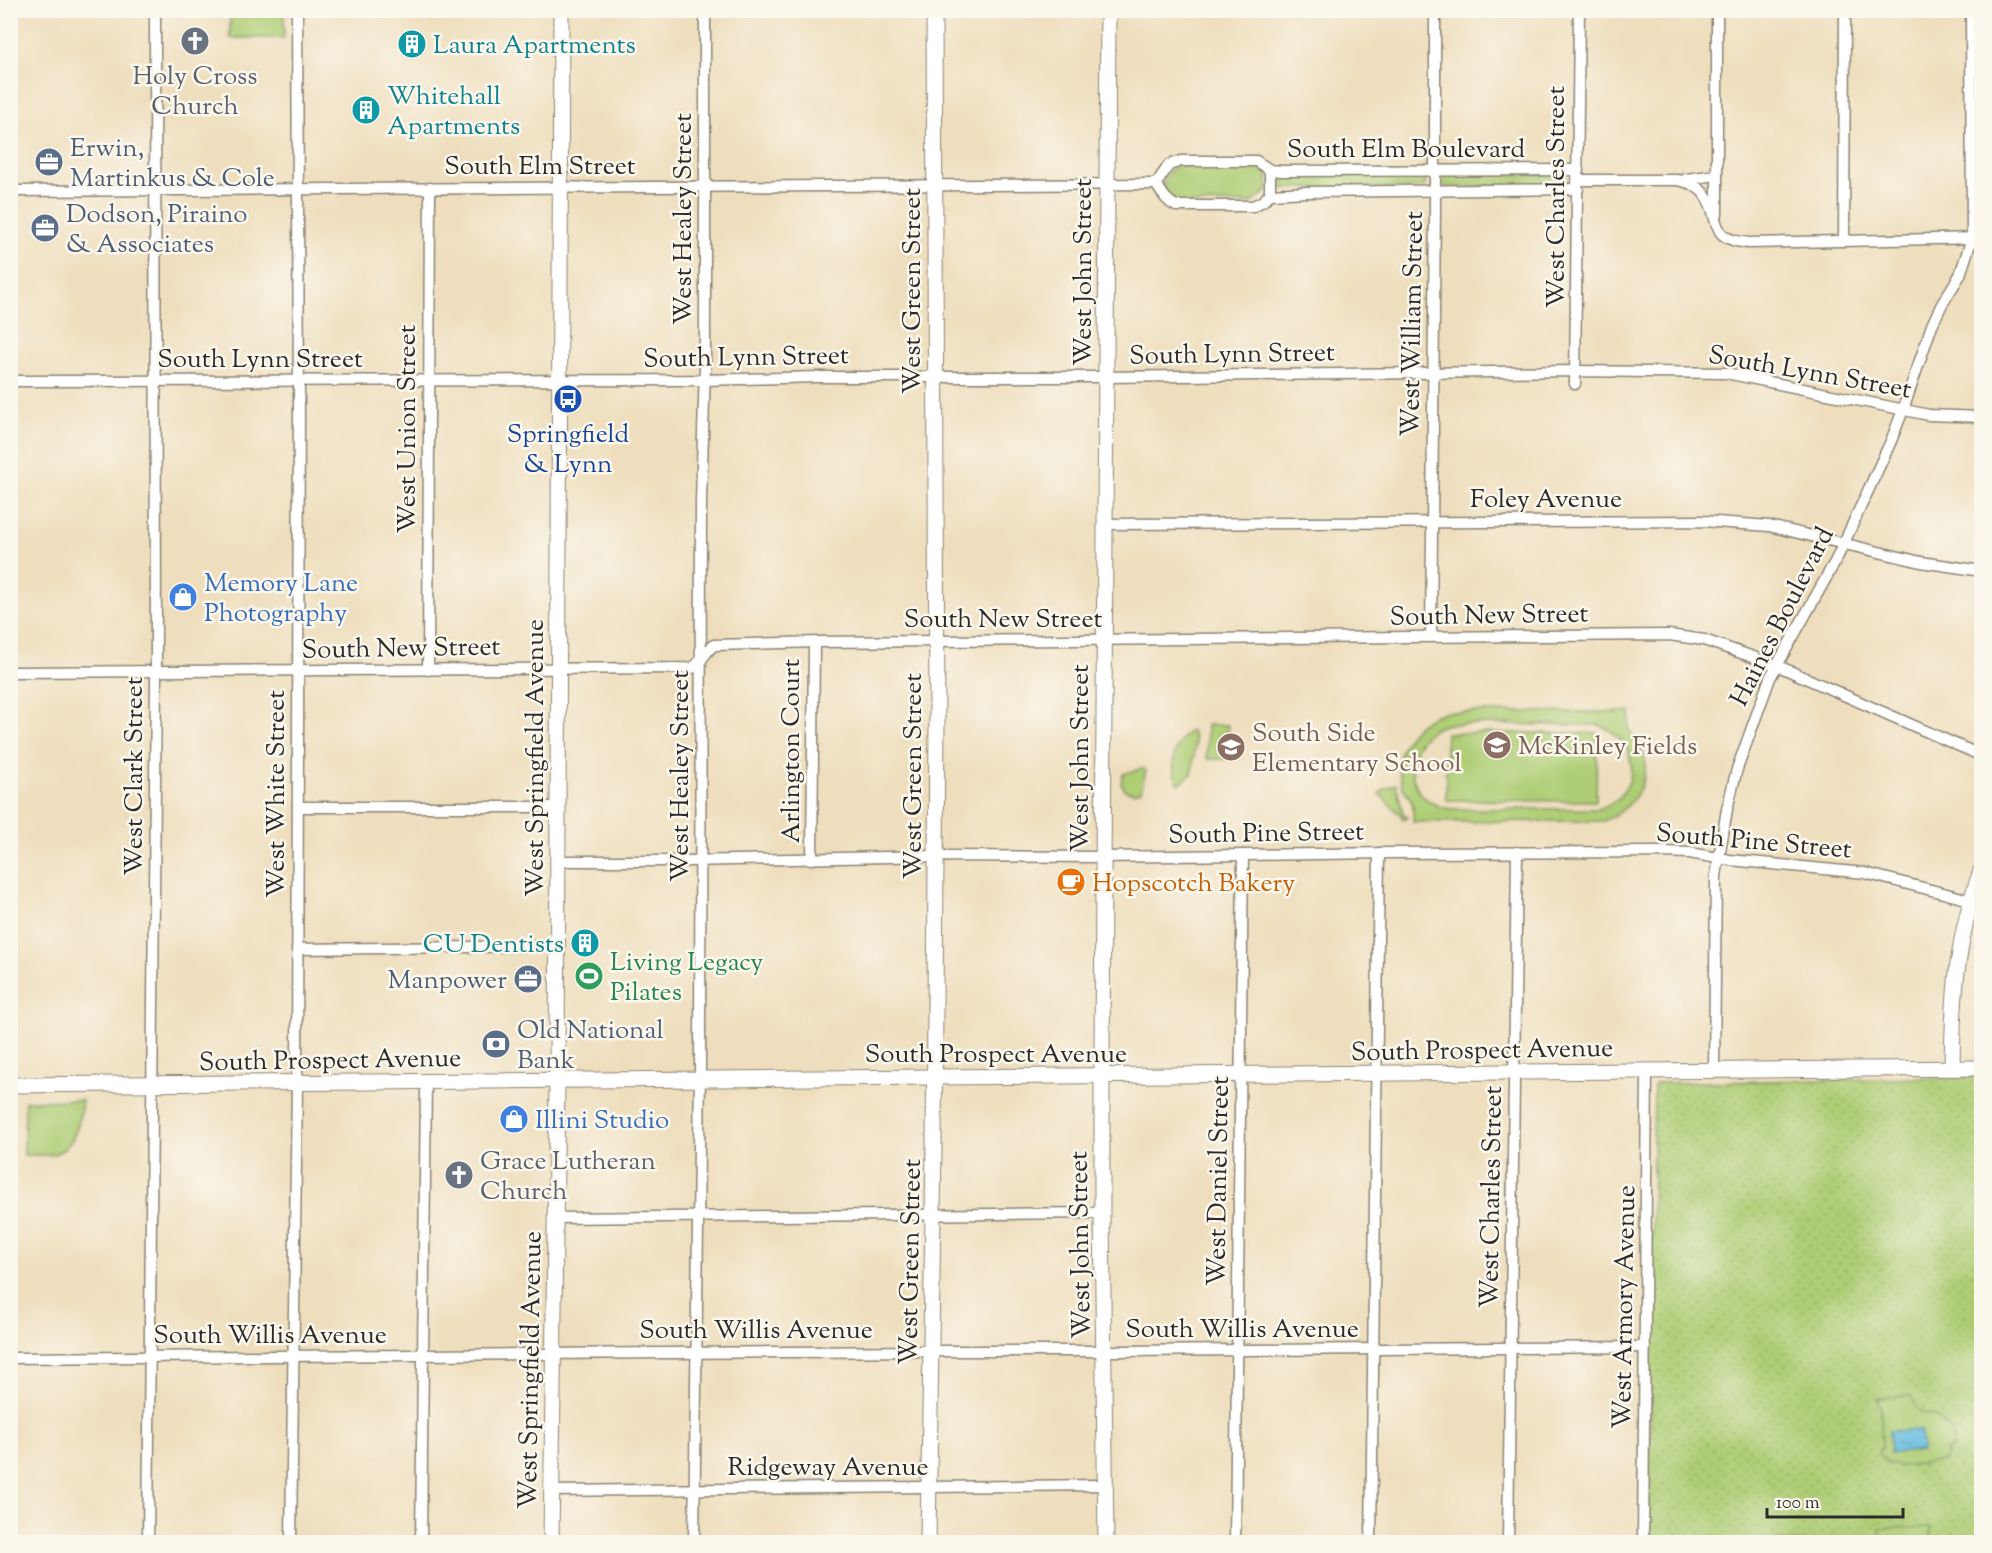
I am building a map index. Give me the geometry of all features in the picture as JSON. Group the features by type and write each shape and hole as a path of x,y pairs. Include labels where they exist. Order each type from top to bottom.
{"main road":[{"name":"West Springfield Avenue","path":"551,1542 557,1080 561,10"},
{"name":"West Green Street","path":"928,1542 937,641 934,10"},
{"name":"West John Street","path":"1106,1542 1102,1213 1102,857 1108,10"},
{"path":"1952,1068 1954,982 1957,958 1970,900 1982,868"},
{"name":"South Prospect Avenue","path":"10,1085 1982,1068"}],"street":[{"name":"West Clark Street","path":"148,1542 156,671 155,10"},
{"name":"West White Street","path":"291,1542 297,1083 299,381 297,10"},
{"name":"West Healey Street","path":"694,1542 700,1079 705,10"},
{"name":"West William Street","path":"1431,637 1435,10"},
{"name":"West Charles Street","path":"1575,384 1579,10"},
{"path":"1717,10 1716,224 1722,234 1736,241 1749,243 1977,238"},
{"path":"1844,241 1845,10"},
{"name":"Haines Boulevard","path":"1714,1071 1716,876 1727,809 1737,769 1776,666 1844,542 1903,410 1932,325 1960,275 1977,238 1971,10"},
{"name":"South Elm Boulevard","path":"1578,180 1435,190 1270,194 1253,206 1182,207 1169,203 1156,184 1169,165 1180,161 1256,161 1270,170 1435,172 1578,180 1677,180 1717,175"},
{"name":"South Elm Boulevard","path":"1270,170 1270,194"},
{"name":"South Elm Boulevard","path":"1677,180 1697,186 1708,200 1716,224"},
{"name":"South Elm Street","path":"10,191 1106,184"},
{"path":"1106,184 1156,184"},
{"name":"West Union Street","path":"428,670 430,188"},
{"name":"South Lynn Street","path":"10,381 704,380 1576,371 1726,373 1929,415 1982,417"},
{"name":"Foley Avenue","path":"1105,524 1703,521 1769,526 1921,562 1982,572"},
{"name":"South New Street","path":"10,672 692,668 714,645 1670,635 1704,640 1776,666 1982,756"},
{"name":"Arlington Court","path":"812,859 814,643"},
{"path":"298,807 558,807"},
{"name":"West Charles Street","path":"1509,1542 1517,852"},
{"name":"South Pine Street","path":"558,861 701,861 936,856 1102,857 1671,852 1865,873 1970,900"},
{"path":"1371,1542 1379,853"},
{"name":"West Daniel Street","path":"1236,1542 1243,855"},
{"path":"297,949 557,946"},
{"name":"West Armory Avenue","path":"1643,1542 1647,1071"},
{"path":"421,1542 426,1082"},
{"path":"555,1218 1102,1213"},
{"name":"South Willis Avenue","path":"10,1358 1646,1347"},
{"name":"Ridgeway Avenue","path":"551,1491 1106,1485"}],"green space":[{"path":"230,13 284,13 284,38 230,38"},
{"path":"1255,164 1267,173 1267,191 1252,203 1177,204 1164,189 1167,175 1177,165"},
{"path":"1447,174 1566,175 1569,181 1568,185 1448,187 1443,185 1443,177"},
{"path":"1279,175 1421,175 1426,181 1421,188 1279,188 1275,187 1273,182"},
{"path":"1447,712 1631,712 1630,731 1644,755 1644,777 1641,787 1622,811 1603,821 1413,822 1413,805 1401,782 1399,758 1408,736 1435,715","holes":["1449,724 1598,725 1612,732 1623,742 1629,755 1631,768 1629,781 1623,793 1612,803 1597,809 1454,809 1436,805 1424,797 1415,784 1412,770 1414,755 1420,741 1432,730"]},
{"path":"1207,725 1228,725 1228,759 1207,759"},
{"path":"1191,731 1195,740 1192,774 1179,784 1174,770 1174,755 1180,741"},
{"path":"1446,733 1597,733 1596,801 1446,800"},
{"path":"1141,769 1146,771 1141,791 1134,793 1126,791 1121,783 1123,774"},
{"path":"1396,784 1403,813 1407,818 1403,820 1401,815 1379,794"},
{"path":"1981,1077 1981,1542 1648,1542 1654,1086 1657,1083"},
{"path":"82,1100 76,1132 67,1146 54,1154 24,1155 25,1101"},
{"path":"1911,1396 1918,1410 1934,1415 1952,1431 1953,1446 1946,1451 1946,1457 1942,1461 1902,1466 1887,1463 1879,1454 1879,1449 1882,1449 1881,1408 1877,1398"},
{"path":"1931,1527 1931,1542 1881,1542 1880,1528"}],"water":[{"path":"1921,1430 1922,1451 1890,1453 1889,1431"}],"place":[{"name":"Holy Cross Church","path":"195,41"},
{"name":"Laura Apartments","path":"412,44"},
{"name":"Whitehall Apartments","path":"366,110"},
{"name":"Erwin, Martinkus & Cole","path":"49,162"},
{"name":"Dodson, Piraino & Associates","path":"45,228"},
{"name":"Springfield & Lynn","path":"568,399"},
{"name":"Memory Lane Photography","path":"183,597"},
{"name":"McKinley Fields","path":"1497,745"},
{"name":"South Side Elementary School","path":"1231,747"},
{"name":"Hopscotch Bakery","path":"1071,882"},
{"name":"CU Dentists","path":"585,943"},
{"name":"Living Legacy Pilates","path":"589,976"},
{"name":"Manpower","path":"528,979"},
{"name":"Old National Bank","path":"496,1044"},
{"name":"Illini Studio","path":"514,1119"},
{"name":"Grace Lutheran Church","path":"459,1175"}]}
